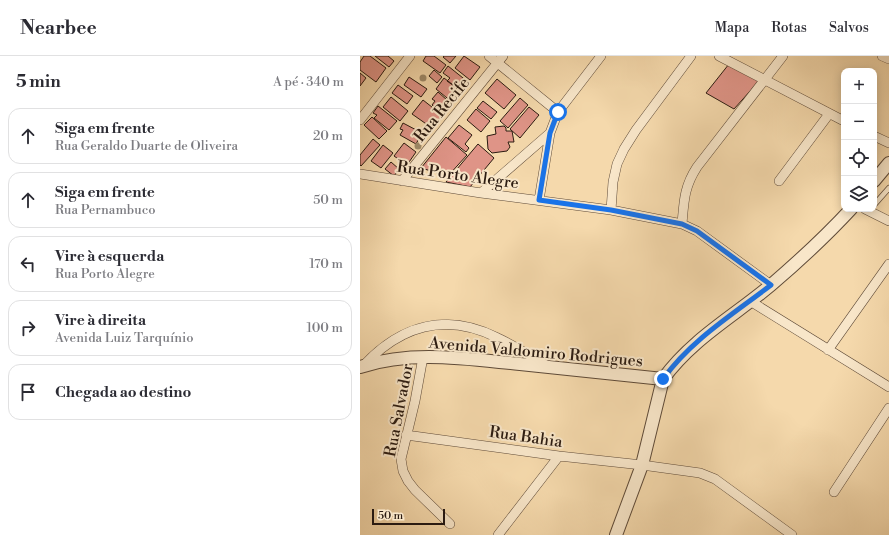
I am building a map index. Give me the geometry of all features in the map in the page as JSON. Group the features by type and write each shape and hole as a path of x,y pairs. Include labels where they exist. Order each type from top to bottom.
{"street":[{"path":"360,120 410,56"},
{"path":"489,56 558,112"},
{"name":"Rua Recife","path":"402,181 503,56"},
{"path":"539,200 550,133 558,112 601,56"},
{"path":"611,210 617,164 624,149 636,130 691,56"},
{"path":"719,56 766,79 841,120"},
{"path":"682,224 686,189 690,178 783,56"},
{"path":"882,56 889,60"},
{"path":"779,181 829,114"},
{"path":"481,193 550,133"},
{"path":"877,137 889,143"},
{"path":"877,177 889,163"},
{"name":"Rua Porto Alegre","path":"360,174 481,193 611,210 682,224 697,231 771,285"},
{"path":"616,535 642,465 663,379 671,368 696,342 771,285 820,241 848,212"},
{"path":"876,212 889,221"},
{"path":"828,350 889,264"},
{"path":"750,302 889,387"},
{"path":"361,366 394,339 412,330 435,324 452,324 477,329 498,337 549,367"},
{"name":"Avenida Valdomiro Rodrigues","path":"361,366 388,360 423,356 460,358 663,379"},
{"name":"Rua Salvador","path":"423,356 415,401 401,460 403,471 408,481 415,490 450,524"},
{"path":"834,492 889,408"},
{"name":"Rua Bahia","path":"406,435 559,456 700,473 715,478 792,535"},
{"path":"498,535 559,456"}],"lane":[{"path":"877,201 889,188"}],"building":[{"path":"364,56 370,56 386,68 376,82 360,70 360,62"},
{"path":"375,56 388,56 394,61 389,67"},
{"path":"426,56 434,56 446,65 440,73 423,61"},
{"path":"456,56 450,63 443,57"},
{"path":"464,56 480,67 470,80 455,68"},
{"path":"729,64 760,80 734,109 706,93"},
{"path":"448,66 468,82 461,91 447,81 450,78 443,73"},
{"path":"434,70 442,77 437,83 429,76"},
{"path":"360,73 366,78 360,86"},
{"path":"409,77 427,89 421,97 404,85"},
{"path":"444,78 461,91 452,102 436,89"},
{"path":"497,79 516,95 504,109 485,93"},
{"path":"398,85 413,96 407,104 392,93"},
{"path":"438,92 447,100 445,103 448,105 442,113 432,105 435,101 432,99"},
{"path":"391,97 408,111 400,121 383,107"},
{"path":"520,98 528,105 508,128 500,121"},
{"path":"423,100 442,115 432,128 412,114"},
{"path":"483,101 497,112 491,119 477,108"},
{"path":"378,106 397,121 389,130 374,118 377,115 373,113"},
{"path":"529,107 539,115 520,138 510,129"},
{"path":"476,109 490,121 481,132 467,120"},
{"path":"372,117 387,131 379,139 364,125"},
{"path":"403,123 422,133 416,144 400,135 403,130 400,129"},
{"path":"459,125 472,135 465,144 469,148 466,152 448,138"},
{"path":"504,126 506,131 512,131 514,142 508,142 510,147 507,151 492,153 488,149 487,136 496,134 495,127"},
{"path":"446,137 467,155 448,176 421,168"},
{"path":"373,139 380,145 361,166 360,155"},
{"path":"404,143 416,152 407,165 394,156"},
{"path":"478,144 494,158 470,187 446,182"},
{"path":"383,145 393,153 381,168 371,161"},
{"path":"391,162 399,169 394,176 385,169"}],"route":[{"path":"558,112 550,133 539,200 611,210 682,224 697,231 771,285 696,342 671,368 663,379"}]}
